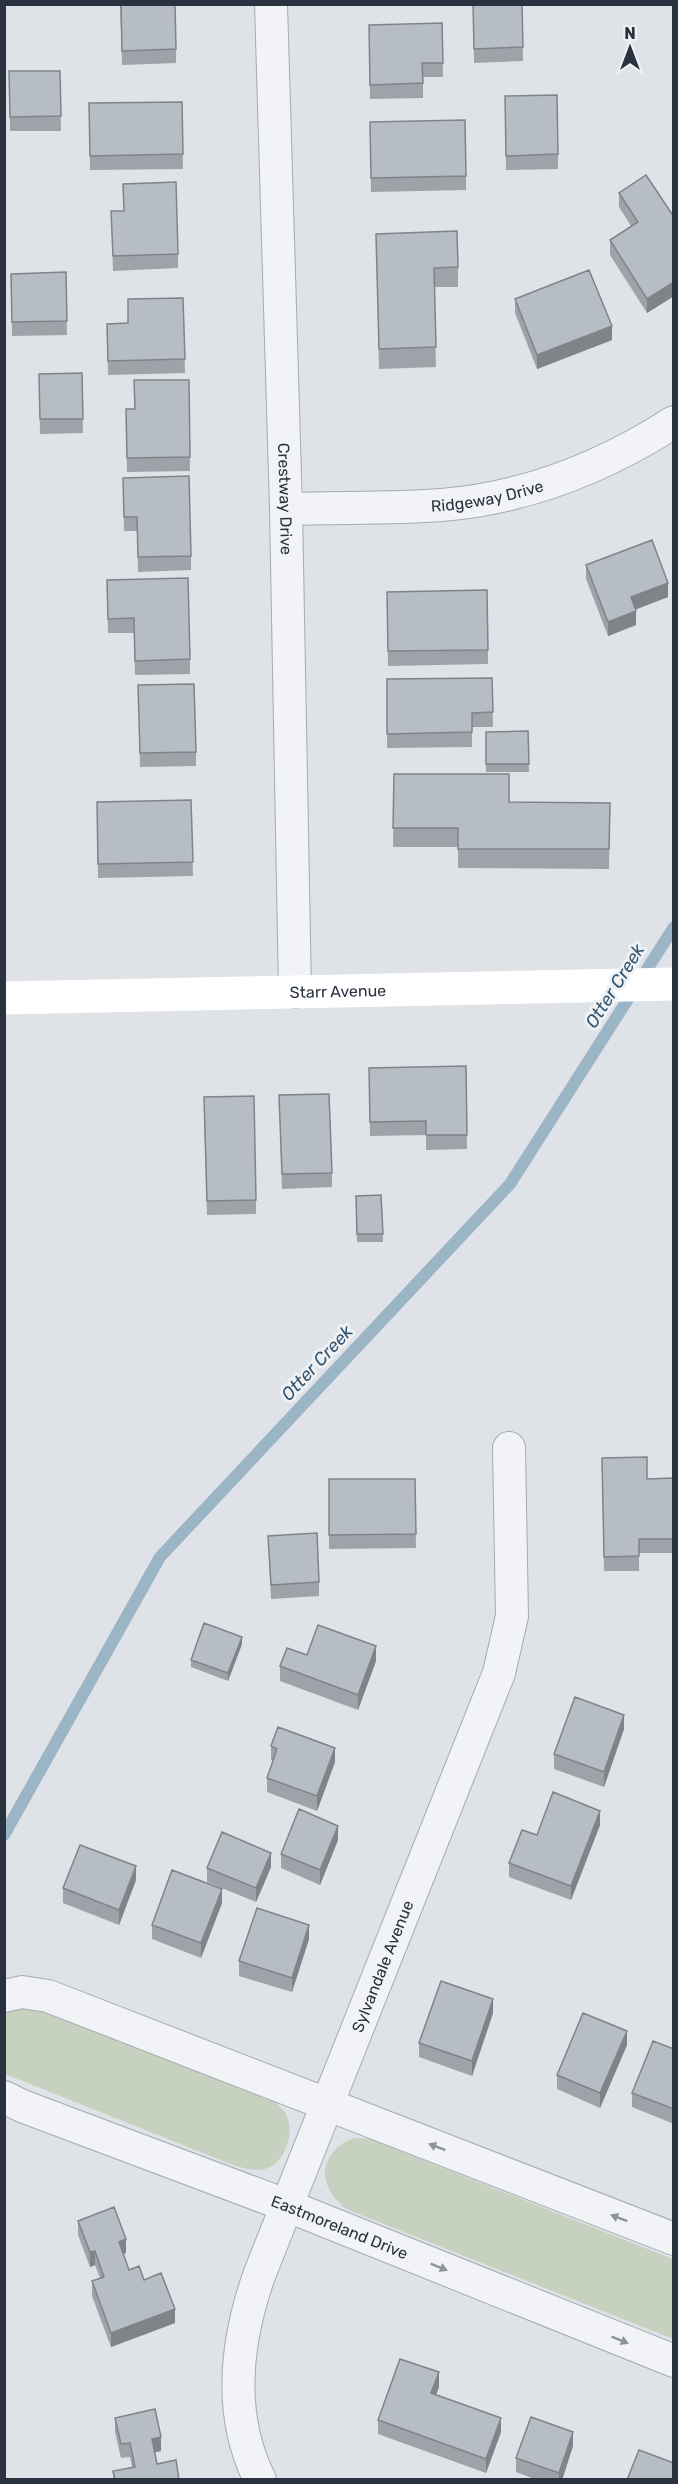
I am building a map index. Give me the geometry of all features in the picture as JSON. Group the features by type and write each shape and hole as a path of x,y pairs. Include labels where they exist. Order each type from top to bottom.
{"main road":[{"name":"Starr Avenue","path":"4,998 674,984"}],"street":[{"name":"Crestway Drive","path":"271,4 286,509 295,992"},
{"name":"Ridgeway Drive","path":"286,509 443,505 500,496 553,481 607,461 674,422"},
{"name":"Sylvandale Avenue","path":"260,2480 249,2451 240,2412 238,2391 239,2355 252,2295 495,1683 507,1644 512,1616 513,1590 509,1448"},
{"path":"4,1996 22,1992 48,1996 674,2239"},
{"name":"Eastmoreland Drive","path":"4,2097 22,2106 288,2206 674,2361"}],"green space":[{"path":"23,2005 49,2011 277,2103 289,2121 289,2138 283,2154 272,2166 261,2170 233,2165 5,2074 5,2010"},
{"path":"356,2138 370,2139 673,2259 673,2339 346,2209 329,2189 325,2174 328,2160 337,2148"}],"building":[{"path":"121,4 175,4 176,49 122,51"},
{"path":"473,4 522,4 523,47 474,49"},
{"path":"442,23 443,63 422,63 423,83 370,85 369,25"},
{"path":"9,71 60,71 61,116 10,117"},
{"path":"557,95 558,154 506,156 505,96"},
{"path":"182,102 183,154 90,156 89,103"},
{"path":"465,120 466,176 371,178 370,122"},
{"path":"646,175 674,217 674,282 647,299 610,240 638,222 619,193"},
{"path":"176,182 178,254 113,256 111,211 124,211 123,184"},
{"path":"457,231 458,267 434,268 436,347 379,349 376,234"},
{"path":"589,270 612,326 537,355 515,299"},
{"path":"66,272 67,321 12,322 11,274"},
{"path":"183,298 185,359 108,361 107,324 128,323 128,299"},
{"path":"82,373 83,419 40,419 39,374"},
{"path":"134,380 189,380 190,457 127,458 126,409 135,409"},
{"path":"189,476 191,556 138,557 137,517 124,517 123,478"},
{"path":"652,540 668,583 631,597 636,611 608,622 586,565"},
{"path":"188,578 190,659 135,661 134,618 108,619 107,580"},
{"path":"487,590 488,650 388,651 387,592"},
{"path":"492,678 493,712 472,713 472,732 387,734 387,679"},
{"path":"194,684 196,752 140,753 138,685"},
{"path":"528,731 529,764 486,764 486,732"},
{"path":"394,774 509,774 509,802 610,803 609,849 458,849 458,828 393,828"},
{"path":"191,800 193,862 98,864 97,802"},
{"path":"466,1066 467,1135 426,1135 426,1121 370,1122 369,1068"},
{"path":"329,1094 332,1173 282,1174 279,1095"},
{"path":"254,1096 256,1200 207,1201 204,1097"},
{"path":"381,1195 383,1234 357,1234 356,1196"},
{"path":"647,1457 647,1479 674,1478 674,1539 639,1539 639,1556 604,1557 602,1458"},
{"path":"329,1479 415,1479 416,1534 329,1535"},
{"path":"317,1533 319,1582 271,1585 268,1536"},
{"path":"204,1623 242,1637 228,1673 191,1660"},
{"path":"318,1625 376,1646 358,1695 280,1666 287,1648 307,1655"},
{"path":"575,1697 624,1715 604,1772 554,1754"},
{"path":"278,1727 335,1748 317,1796 267,1778 277,1749 271,1746"},
{"path":"553,1792 600,1811 571,1886 509,1863 522,1830 537,1835"},
{"path":"299,1809 338,1826 320,1870 281,1854"},
{"path":"222,1832 271,1853 256,1888 207,1868"},
{"path":"80,1845 136,1866 119,1910 63,1888"},
{"path":"172,1870 222,1889 201,1943 152,1925"},
{"path":"257,1908 309,1925 292,1978 239,1961"},
{"path":"441,1981 493,1999 472,2061 419,2043"},
{"path":"583,2013 627,2031 600,2093 557,2075"},
{"path":"653,2041 674,2049 674,2109 632,2093"},
{"path":"114,2207 126,2239 119,2242 129,2270 139,2266 144,2280 161,2273 175,2309 111,2333 92,2281 104,2277 95,2251 90,2252 78,2221"},
{"path":"400,2359 439,2372 431,2393 501,2418 486,2459 378,2420"},
{"path":"155,2409 161,2437 152,2439 157,2464 176,2460 179,2480 115,2480 113,2471 135,2467 130,2443 121,2444 115,2418"},
{"path":"531,2417 573,2432 559,2473 516,2458"},
{"path":"639,2450 674,2463 674,2480 627,2480"}],"waterway":[{"name":"Otter Creek","path":"4,1835 160,1557 510,1184 674,927"}]}
